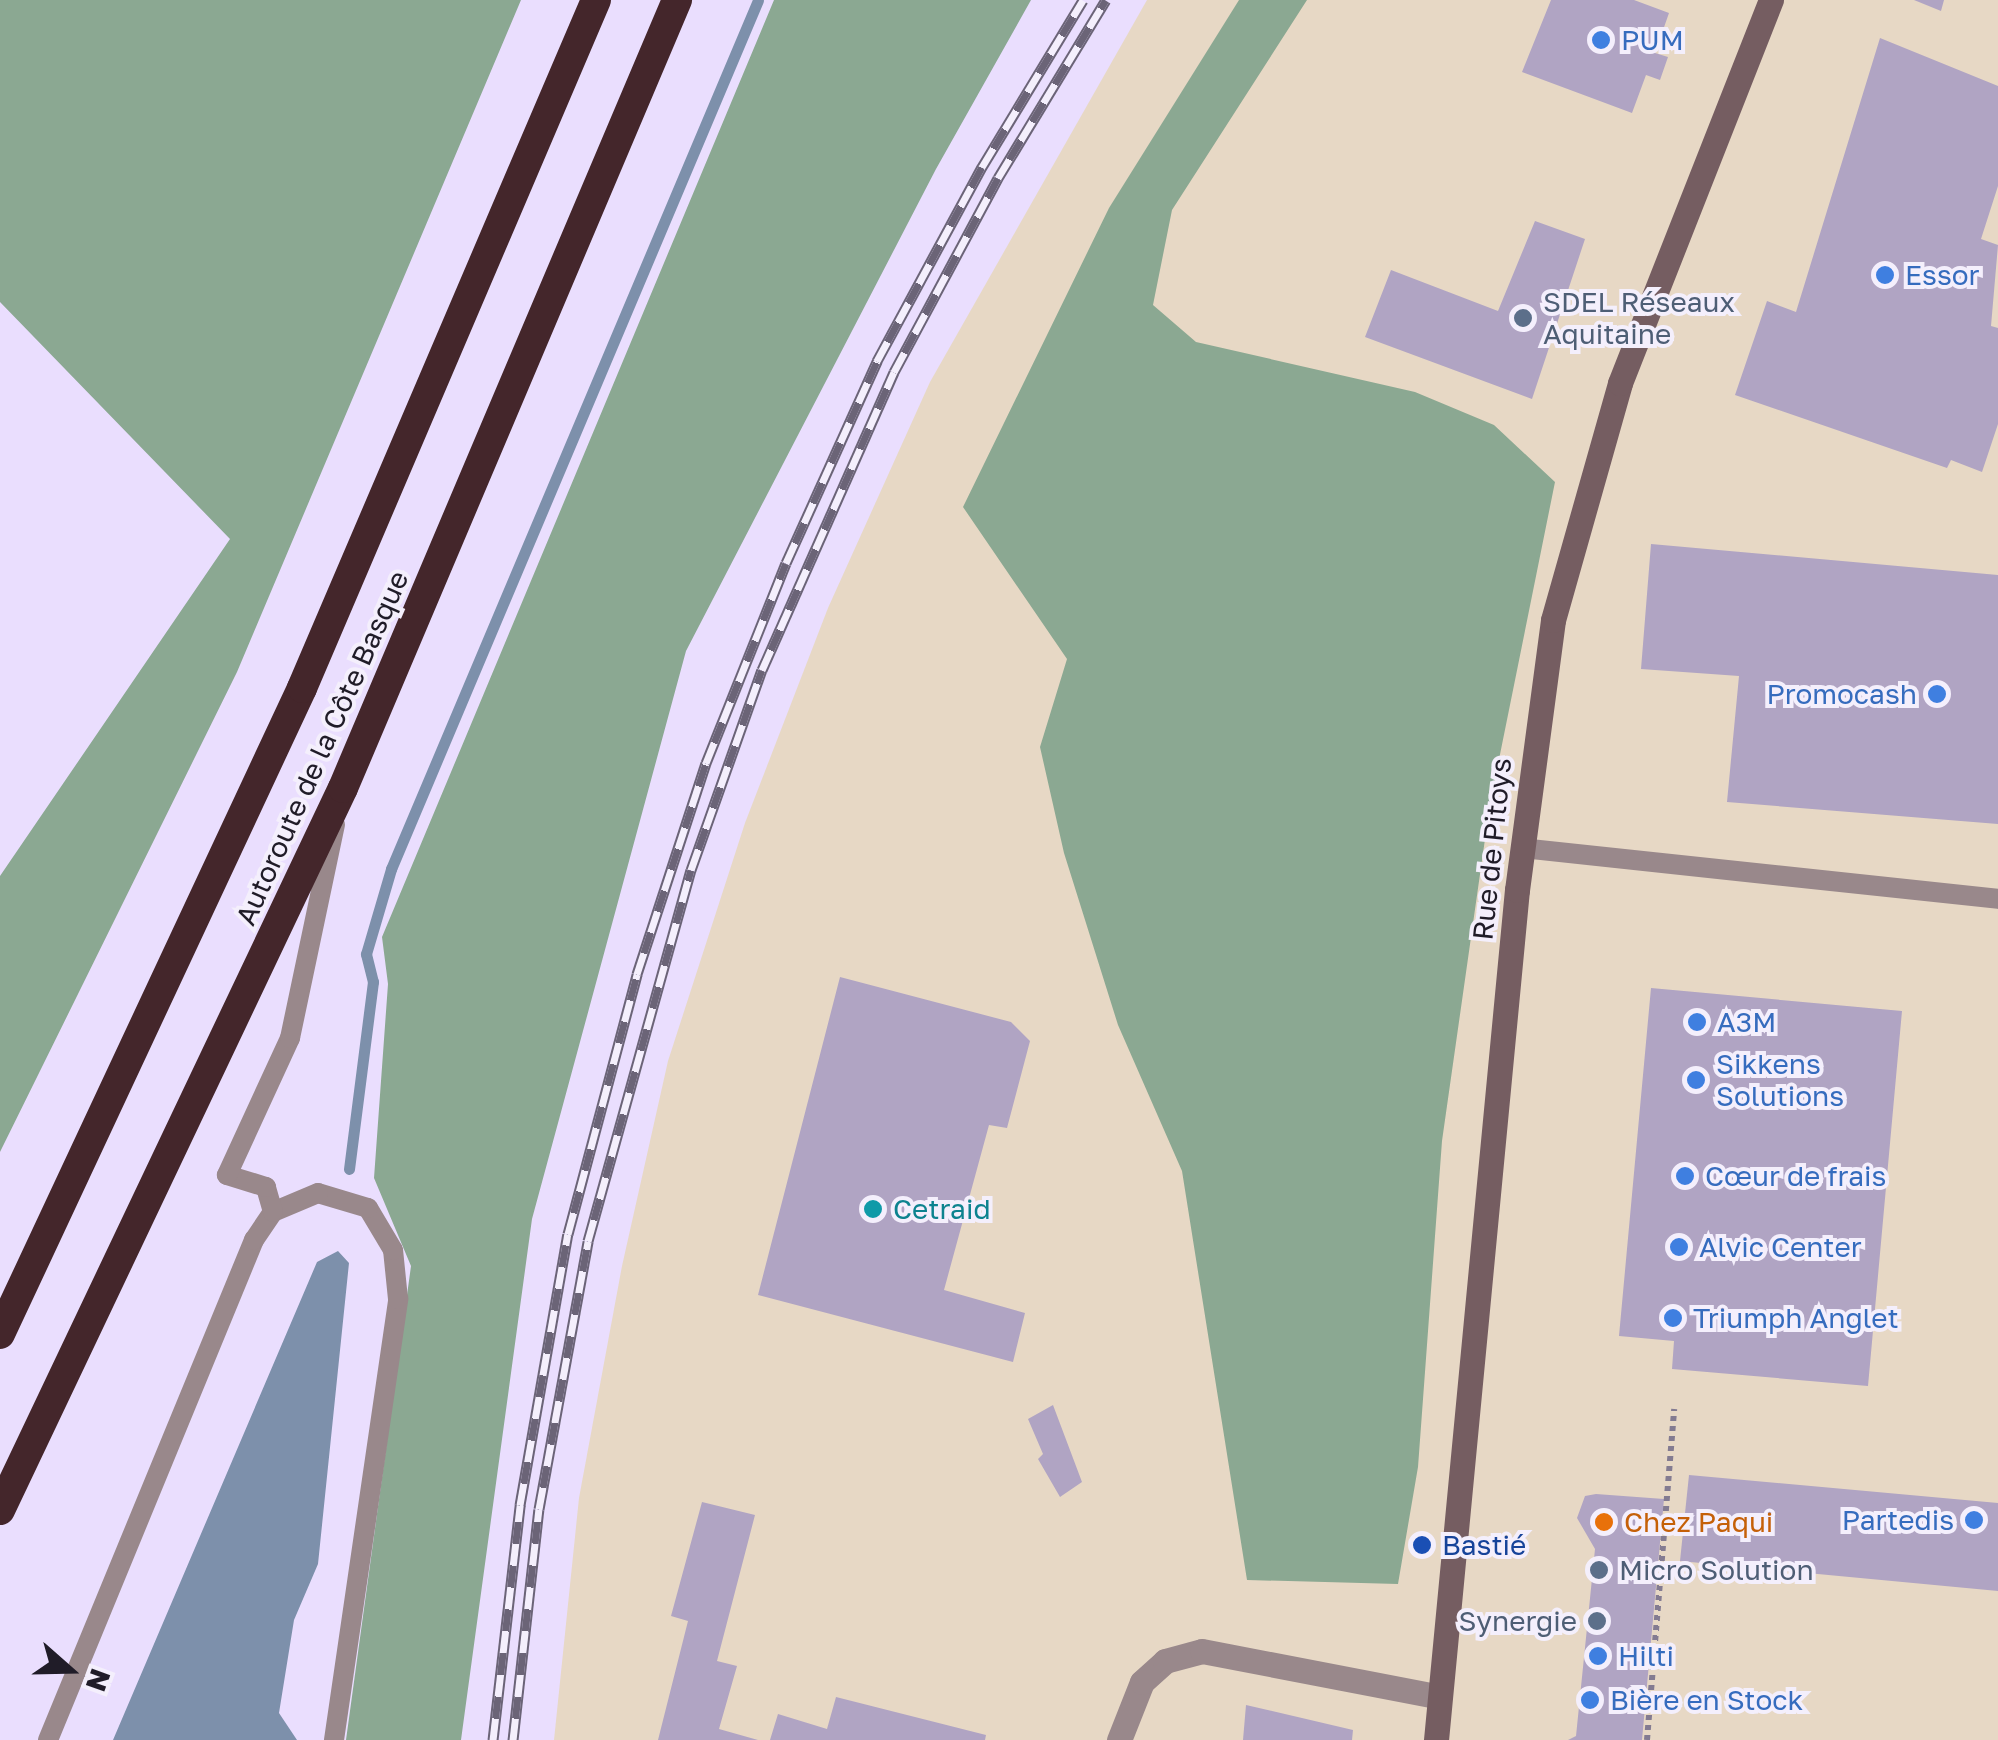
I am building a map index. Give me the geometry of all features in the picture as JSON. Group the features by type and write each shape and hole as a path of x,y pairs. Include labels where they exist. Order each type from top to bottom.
{"highway":[{"name":"Autoroute de la Côte Basque","path":"0,1334 302,688 596,0"},
{"name":"Autoroute de la Côte Basque","path":"0,1510 343,788 678,0"}],"street":[{"name":"Rue de Pitoys","path":"1436,1740 1536,718 1572,541 1620,384 1771,0"},
{"path":"1119,1740 1142,1682 1165,1662 1202,1651 1440,1697"}],"lane":[{"path":"272,1212 266,1187 227,1174 290,1038 343,788"},
{"path":"1522,848 1998,899"},
{"path":"48,1740 254,1240 272,1212 318,1193 368,1208 392,1250 398,1299 334,1740"}],"path":[{"path":"1647,1740 1674,1410"}],"shaded area":[{"path":"1147,0 1998,0 1998,1740 554,1740 579,1498 622,1266 668,1061 745,823 828,608 930,382"}],"green space":[{"path":"0,0 521,0 237,672 0,1152 0,876 230,539 0,302"},
{"path":"774,0 1031,0 936,169 686,651 532,1219 461,1740 346,1740 411,1266 374,1178 388,984 382,937"},
{"path":"1239,0 1307,0 1172,210 1153,305 1196,342 1415,392 1494,425 1555,482 1490,804 1442,1141 1418,1467 1398,1584 1247,1580 1182,1171 1118,1025 1064,853 1040,747 1067,659 963,507 1109,208"}],"water":[{"path":"338,1251 349,1263 318,1564 294,1620 279,1713 297,1740 113,1740 317,1262"}],"building":[{"path":"1551,0 1634,0 1669,13 1655,53 1668,57 1660,80 1646,75 1632,113 1522,72"},
{"path":"1914,0 1944,0 1941,11"},
{"path":"1880,38 1998,86 1998,186 1981,239 1998,245 1991,326 1998,328 1998,424 1982,472 1951,460 1947,468 1735,395 1767,301 1796,312"},
{"path":"1535,221 1585,239 1532,399 1365,337 1391,270 1498,311"},
{"path":"1651,544 1998,575 1998,824 1727,802 1739,676 1641,669"},
{"name":"Cetraid","path":"840,977 1011,1022 1030,1041 1007,1128 989,1125 944,1290 1025,1313 1013,1362 758,1295"},
{"path":"1651,988 1902,1011 1868,1386 1672,1369 1674,1341 1619,1336"},
{"path":"1053,1405 1082,1482 1060,1497 1038,1459 1043,1454 1028,1419"},
{"path":"1689,1475 1998,1503 1998,1591 1680,1561"},
{"path":"1585,1496 1664,1499 1642,1740 1568,1740 1576,1736 1595,1549 1577,1518"},
{"path":"702,1502 755,1515 717,1661 737,1666 719,1729 758,1740 658,1740 688,1621 671,1616"},
{"path":"836,1697 986,1735 985,1740 770,1740 778,1714 827,1729"},
{"path":"1246,1705 1353,1730 1352,1740 1243,1740"}],"waterway":[{"path":"349,1169 373,982 366,954 391,869 758,0"}],"railway":[{"path":"493,1740 520,1505 568,1234 637,974 706,763 786,563 877,361 982,167 1083,0"},
{"path":"513,1740 539,1509 588,1241 691,870 762,670 894,372 998,178 1106,0"}],"place":[{"name":"PUM","path":"1601,40"},
{"name":"Essor","path":"1885,275"},
{"name":"SDEL Réseaux Aquitaine","path":"1523,318"},
{"name":"Promocash","path":"1937,694"},
{"name":"A3M","path":"1697,1022"},
{"name":"Sikkens Solutions","path":"1696,1080"},
{"name":"Cœur de frais","path":"1685,1176"},
{"name":"Cetraid","path":"873,1209"},
{"name":"Alvic Center","path":"1679,1247"},
{"name":"Triumph Anglet","path":"1673,1318"},
{"name":"Partedis","path":"1974,1520"},
{"name":"Chez Paqui","path":"1604,1522"},
{"name":"Bastié","path":"1422,1545"},
{"name":"Micro Solution","path":"1599,1570"},
{"name":"Synergie","path":"1597,1621"},
{"name":"Hilti","path":"1598,1656"},
{"name":"Bière en Stock","path":"1590,1700"}]}
